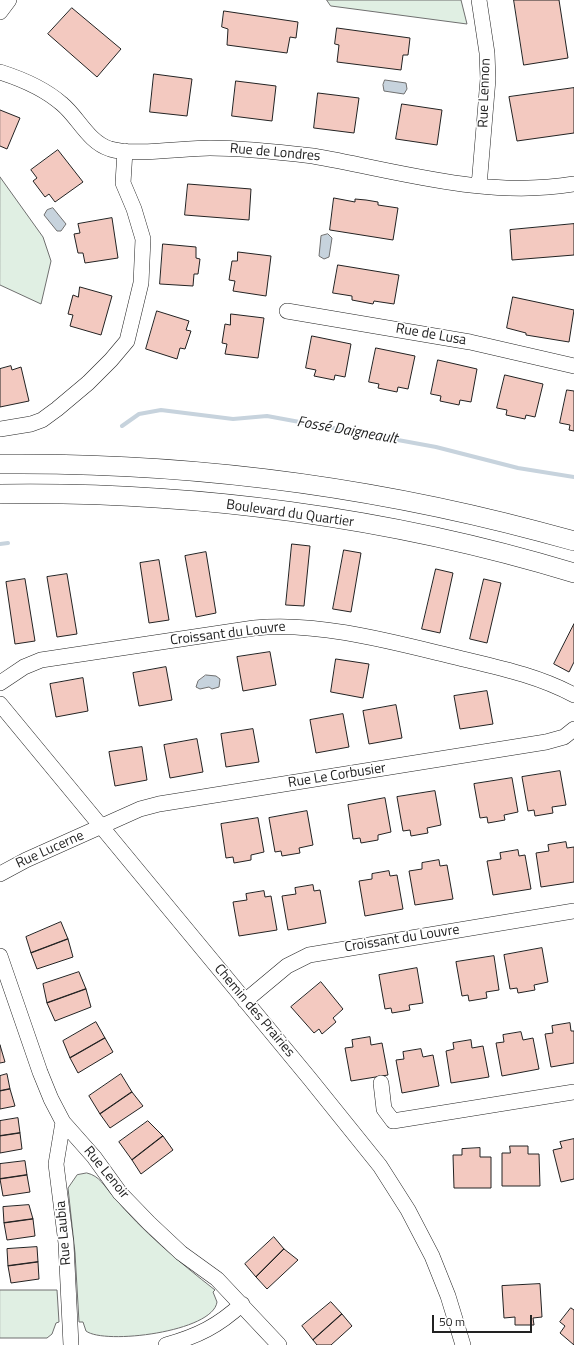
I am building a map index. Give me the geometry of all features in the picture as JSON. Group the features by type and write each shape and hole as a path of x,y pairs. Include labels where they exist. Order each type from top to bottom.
{"main road":[{"path":"0,464 147,468 299,483 381,496 448,510 574,541"},
{"name":"Boulevard du Quartier","path":"0,494 60,494 166,499 288,512 422,535 574,573"}],"street":[{"path":"0,12 9,0"},
{"name":"Rue Lennon","path":"479,0 487,53 488,79 479,186"},
{"name":"Rue de Londres","path":"0,72 20,78 50,95 62,104 94,140 110,149 125,151 209,148 291,153 332,159 454,183 479,186 524,189 548,188 574,184"},
{"path":"0,428 31,424 42,420 93,379 127,341 141,284 143,239 134,209 123,183 125,151"},
{"name":"Rue de Lusa","path":"287,311 463,341 574,366"},
{"name":"Croissant du Louvre","path":"0,684 24,666 41,660 254,628 281,626 367,637 438,653 535,677 574,695"},
{"name":"Chemin des Prairies","path":"0,704 360,1140 395,1189 416,1225 436,1266 450,1303 463,1345"},
{"name":"Rue Le Corbusier","path":"101,827 140,809 158,804 546,742 564,737 574,729"},
{"name":"Rue Lucerne","path":"0,874 26,860 101,827"},
{"name":"Croissant du Louvre","path":"245,1001 287,966 309,955 574,912"},
{"name":"Rue Lenoir","path":"0,956 40,1072 51,1099 63,1122 94,1157 120,1192 149,1223 181,1253 217,1279 279,1345"},
{"path":"381,1083 384,1109 393,1121 574,1092"},
{"name":"Rue Laubia","path":"63,1122 56,1164 66,1243 71,1345"},
{"path":"166,1345 193,1337 209,1330 242,1304"}],"green space":[{"path":"327,0 461,0 467,24 331,6"},
{"path":"0,177 43,237 51,261 41,304 0,285"},
{"path":"87,1173 99,1179 136,1222 161,1246 215,1290 213,1292 217,1302 211,1312 197,1321 179,1328 157,1333 114,1337 97,1335 86,1331 83,1322 79,1322 75,1253 68,1188 77,1175"},
{"path":"0,1290 57,1290 59,1322 56,1323 52,1334 47,1338 0,1338"}],"shaded area":[{"path":"385,80 406,83 407,89 404,94 384,91 383,85"},
{"path":"53,208 66,224 61,231 57,231 44,215 47,210"},
{"path":"328,234 332,238 329,257 324,259 319,256 321,236"},
{"path":"206,675 216,676 220,679 219,687 212,689 209,687 200,689 196,687 198,681"}],"building":[{"path":"514,0 559,0 568,58 524,65"},
{"path":"72,8 121,49 97,77 48,34"},
{"path":"224,11 298,22 296,38 290,37 287,53 227,45 228,29 222,27"},
{"path":"337,28 410,38 408,55 403,55 401,70 337,62 339,45 335,44"},
{"path":"154,74 192,79 187,116 150,112"},
{"path":"236,81 276,86 272,121 232,116"},
{"path":"574,88 574,133 517,141 509,97"},
{"path":"318,93 359,98 354,133 314,128"},
{"path":"402,104 442,110 437,145 396,139"},
{"path":"0,110 20,118 7,149 0,146"},
{"path":"58,150 83,182 55,202 49,194 45,197 33,181 37,178 31,170"},
{"path":"188,184 251,189 249,220 185,215"},
{"path":"334,198 355,202 355,199 366,200 378,202 378,205 398,208 393,240 330,230"},
{"path":"112,218 118,258 85,263 83,253 78,253 74,234 80,233 78,224"},
{"path":"574,224 574,255 512,260 510,230"},
{"path":"163,244 196,247 196,258 200,259 198,274 194,274 193,286 160,284"},
{"path":"238,252 271,256 266,296 233,291 235,281 229,280 232,261 237,261"},
{"path":"338,265 399,275 394,304 374,301 373,304 352,300 352,296 333,293"},
{"path":"80,287 112,296 101,335 70,326 73,315 68,314 73,295 78,297"},
{"path":"513,297 574,310 569,342 526,335 526,333 507,328"},
{"path":"157,311 189,321 186,330 191,331 185,349 180,348 177,359 146,349"},
{"path":"231,314 264,318 258,358 225,354 227,344 222,343 225,324 230,325"},
{"path":"312,336 351,344 345,377 335,375 334,380 314,376 316,370 306,368"},
{"path":"376,348 415,356 408,389 398,387 397,392 378,388 379,384 369,382"},
{"path":"438,360 477,369 471,402 460,400 459,405 440,401 441,396 431,394"},
{"path":"11,366 12,370 21,367 29,401 0,407 0,369"},
{"path":"505,375 543,384 535,417 526,415 525,419 506,415 507,410 497,408"},
{"path":"567,390 574,391 574,431 569,430 570,425 560,423"},
{"path":"292,544 310,546 304,606 286,605"},
{"path":"344,550 361,553 351,612 333,609"},
{"path":"206,552 216,613 196,617 185,556"},
{"path":"159,560 169,620 149,623 140,563"},
{"path":"436,569 453,573 440,633 422,629"},
{"path":"67,574 77,634 57,637 47,577"},
{"path":"25,579 35,641 15,644 6,582"},
{"path":"484,579 501,583 487,643 470,639"},
{"path":"574,624 574,662 569,672 554,664"},
{"path":"270,652 276,685 243,691 237,657"},
{"path":"336,659 369,664 363,698 331,692"},
{"path":"166,667 172,700 139,706 133,673"},
{"path":"83,678 88,711 56,717 50,684"},
{"path":"487,691 493,724 460,729 454,696"},
{"path":"396,705 402,738 369,744 363,711"},
{"path":"343,714 349,747 316,753 310,720"},
{"path":"253,729 259,762 226,767 221,734"},
{"path":"197,739 203,772 170,778 164,745"},
{"path":"142,747 147,780 115,786 109,752"},
{"path":"560,771 566,805 552,807 553,813 535,816 534,810 528,811 522,777"},
{"path":"512,778 518,812 504,815 505,820 488,823 487,817 480,818 474,784"},
{"path":"435,791 441,825 427,828 428,833 411,836 410,830 403,831 397,797"},
{"path":"385,798 391,832 378,835 378,840 361,843 360,838 353,839 348,805"},
{"path":"307,811 313,845 299,848 300,853 282,856 281,851 275,852 269,818"},
{"path":"258,818 264,852 251,855 251,860 234,863 233,857 226,858 221,824"},
{"path":"566,842 567,848 574,847 574,882 541,887 536,853 549,851 548,845"},
{"path":"518,850 519,856 525,855 531,889 493,895 487,861 501,859 500,853"},
{"path":"439,860 440,866 447,865 453,899 415,905 409,871 422,869 422,863"},
{"path":"389,871 390,876 397,875 403,909 365,916 359,881 372,879 372,874"},
{"path":"313,885 314,891 320,890 326,923 288,930 282,896 296,894 295,888"},
{"path":"264,891 265,897 271,896 277,930 239,936 233,902 247,900 246,894"},
{"path":"61,922 68,939 31,953 26,937"},
{"path":"68,939 73,957 37,969 31,953"},
{"path":"542,948 548,982 534,985 535,990 518,993 517,988 510,989 504,955"},
{"path":"494,956 499,990 486,992 487,998 469,1001 468,995 462,996 456,962"},
{"path":"417,968 423,1003 409,1005 410,1010 392,1013 391,1008 385,1009 379,975"},
{"path":"79,972 86,989 47,1003 43,984"},
{"path":"321,982 343,1009 333,1018 336,1022 322,1034 319,1029 314,1033 291,1007"},
{"path":"86,989 91,1007 55,1021 47,1003"},
{"path":"96,1022 105,1038 70,1058 63,1041"},
{"path":"570,1023 571,1031 574,1031 574,1063 551,1067 545,1034 553,1033 552,1026"},
{"path":"521,1032 523,1040 533,1038 539,1069 502,1076 496,1043 504,1042 503,1035"},
{"path":"370,1037 371,1045 382,1043 388,1075 351,1081 345,1048 353,1047 352,1040"},
{"path":"105,1038 113,1052 78,1073 70,1058"},
{"path":"471,1040 472,1048 483,1046 489,1077 451,1083 446,1051 454,1049 453,1043"},
{"path":"0,1045 5,1062 0,1063"},
{"path":"421,1049 423,1057 433,1055 439,1086 402,1093 396,1060 404,1059 403,1052"},
{"path":"7,1074 10,1089 0,1091 0,1076"},
{"path":"121,1074 132,1092 100,1114 89,1096"},
{"path":"10,1089 15,1106 0,1109 0,1091"},
{"path":"132,1092 143,1106 110,1128 100,1114"},
{"path":"18,1118 20,1133 0,1136 0,1121"},
{"path":"148,1121 163,1136 132,1160 119,1142"},
{"path":"20,1133 22,1149 0,1153 0,1136"},
{"path":"163,1136 173,1150 141,1174 132,1160"},
{"path":"574,1139 574,1179 561,1182 553,1150 562,1148 560,1142"},
{"path":"510,1146 528,1146 528,1154 539,1154 540,1186 502,1186 502,1153 510,1153"},
{"path":"480,1148 480,1157 491,1157 491,1188 454,1188 453,1155 462,1155 462,1149"},
{"path":"25,1161 27,1175 0,1179 0,1164"},
{"path":"27,1175 30,1192 3,1196 0,1179"},
{"path":"29,1205 33,1219 4,1223 3,1207"},
{"path":"33,1219 35,1236 7,1240 4,1223"},
{"path":"274,1237 284,1249 256,1277 245,1264"},
{"path":"37,1247 38,1262 8,1266 7,1249"},
{"path":"284,1249 298,1260 267,1289 256,1277"},
{"path":"38,1262 39,1279 11,1283 8,1266"},
{"path":"540,1284 542,1317 533,1318 534,1325 515,1325 515,1317 504,1318 502,1286"},
{"path":"331,1302 342,1314 313,1340 302,1326"},
{"path":"571,1308 574,1310 574,1345 560,1333 565,1326 560,1322"},
{"path":"342,1314 352,1326 331,1345 317,1345 313,1340"}],"waterway":[{"name":"Fossé Daigneault","path":"122,426 139,414 161,410 233,419 267,416 436,447 518,468 574,477"},
{"name":"Fossé Daigneault","path":"0,544 8,543"}]}
